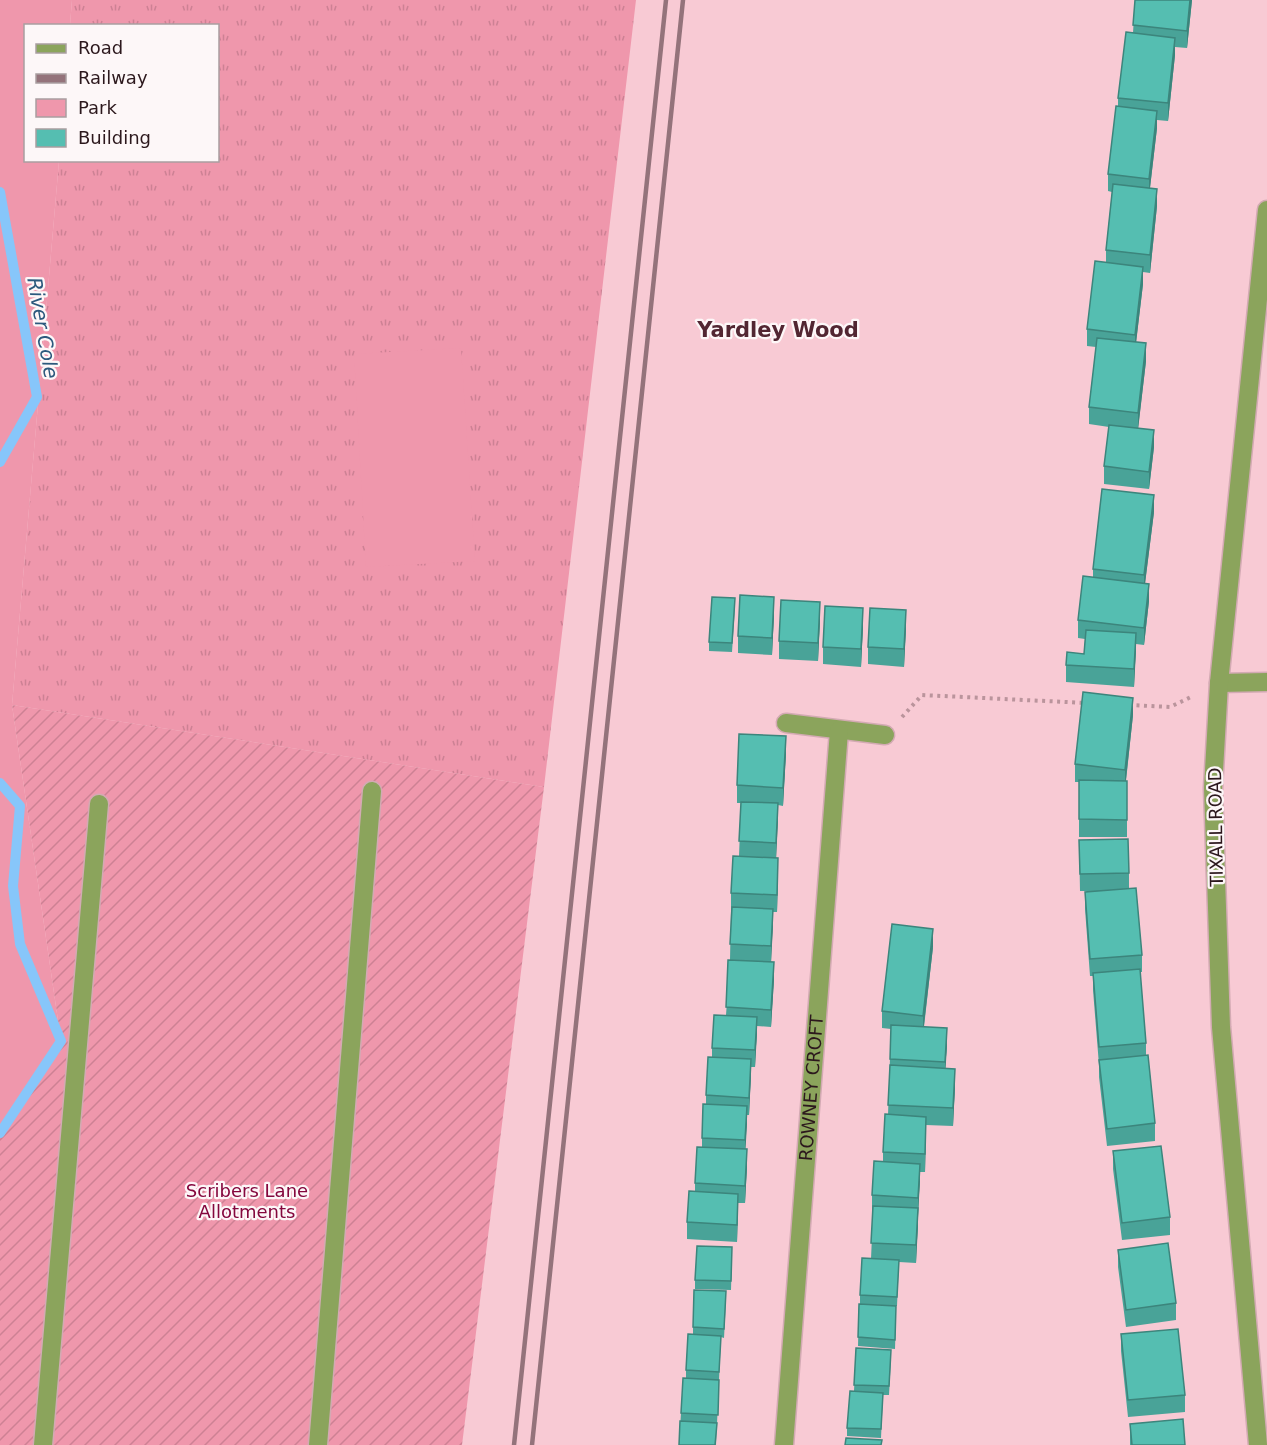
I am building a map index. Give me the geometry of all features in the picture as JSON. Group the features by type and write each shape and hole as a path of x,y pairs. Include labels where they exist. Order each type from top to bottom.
{"street":[{"name":"TIXALL ROAD","path":"1258,1445 1259,1371 1221,1027 1213,788 1219,683 1267,210"},
{"path":"1219,683 1267,682"},
{"path":"786,723 885,735"},
{"name":"ROWNEY CROFT","path":"784,1445 839,731"},
{"path":"318,1445 372,790"},
{"path":"43,1445 99,804"}],"path":[{"path":"1123,705 1170,707 1219,683"},
{"path":"885,735 921,696 1087,703"}],"green space":[{"path":"0,0 72,0 70,24 24,24 24,162 59,162 12,705 61,1041 0,1133"},
{"path":"72,0 636,0 544,787 12,705 59,162 219,162 219,24 70,24"},
{"path":"461,348 475,561 366,567 354,354"},
{"name":"Scribers Lane Allotments","path":"12,705 544,787 462,1445 0,1445 0,1133 61,1041"}],"building":[{"path":"1135,0 1190,0 1187,31 1133,25"},
{"path":"1126,32 1175,38 1168,103 1118,98"},
{"path":"1116,106 1157,111 1149,179 1108,174"},
{"path":"1113,184 1157,189 1150,255 1106,250"},
{"path":"1095,261 1143,267 1135,335 1087,329"},
{"path":"1097,338 1146,343 1138,413 1089,407"},
{"path":"1109,425 1154,430 1149,472 1104,466"},
{"path":"1102,489 1154,495 1144,575 1093,569"},
{"path":"1083,576 1149,584 1144,628 1078,620"},
{"path":"740,595 774,597 772,638 738,636"},
{"path":"712,597 735,598 732,643 709,642"},
{"path":"781,600 820,602 818,643 779,641"},
{"path":"825,606 863,608 861,649 823,647"},
{"path":"870,608 906,610 904,649 868,647"},
{"path":"1086,630 1136,633 1134,669 1066,665 1067,652 1084,654"},
{"path":"1083,692 1133,698 1125,770 1075,764"},
{"path":"739,734 786,736 783,788 737,785"},
{"path":"1079,780 1127,781 1127,820 1079,819"},
{"path":"741,802 778,803 776,843 739,841"},
{"path":"1128,839 1129,873 1080,874 1079,840"},
{"path":"733,856 778,858 777,895 731,893"},
{"path":"1136,888 1142,955 1090,959 1085,892"},
{"path":"732,907 773,909 771,946 730,944"},
{"path":"892,924 933,929 923,1016 882,1011"},
{"path":"728,960 774,962 771,1010 726,1007"},
{"path":"1140,969 1146,1043 1099,1047 1093,973"},
{"path":"714,1015 757,1017 755,1050 712,1048"},
{"path":"891,1025 947,1028 945,1062 890,1059"},
{"path":"1148,1055 1155,1123 1107,1129 1099,1060"},
{"path":"708,1057 751,1059 749,1098 706,1095"},
{"path":"890,1065 955,1069 953,1108 888,1105"},
{"path":"703,1104 747,1106 745,1140 702,1138"},
{"path":"885,1114 926,1117 925,1154 883,1152"},
{"path":"1161,1146 1170,1217 1122,1223 1113,1151"},
{"path":"697,1147 747,1149 745,1186 695,1183"},
{"path":"874,1161 920,1164 918,1198 872,1195"},
{"path":"689,1191 738,1194 737,1225 687,1222"},
{"path":"873,1206 918,1208 916,1245 871,1243"},
{"path":"1168,1243 1176,1303 1126,1310 1118,1250"},
{"path":"697,1246 732,1247 731,1281 695,1280"},
{"path":"862,1258 899,1260 897,1297 860,1295"},
{"path":"694,1290 726,1291 724,1329 693,1327"},
{"path":"859,1304 896,1306 895,1340 858,1337"},
{"path":"1178,1329 1185,1395 1128,1400 1121,1334"},
{"path":"688,1334 721,1336 719,1372 686,1370"},
{"path":"856,1348 891,1350 889,1386 854,1385"},
{"path":"683,1378 719,1380 718,1415 681,1413"},
{"path":"850,1391 883,1393 881,1429 847,1428"},
{"path":"1183,1419 1185,1445 1132,1445 1130,1424"},
{"path":"680,1421 717,1423 715,1445 679,1445"},
{"path":"846,1438 882,1440 881,1445 845,1445"}],"waterway":[{"name":"River Cole","path":"0,192 37,397 0,462"},
{"name":"River Cole","path":"0,783 20,806 13,886 20,944 61,1041 0,1133"}],"railway":[{"path":"514,1445 666,0"},
{"path":"532,1445 683,0"}],"district":[{"name":"Yardley Wood","path":"778,330"}]}
